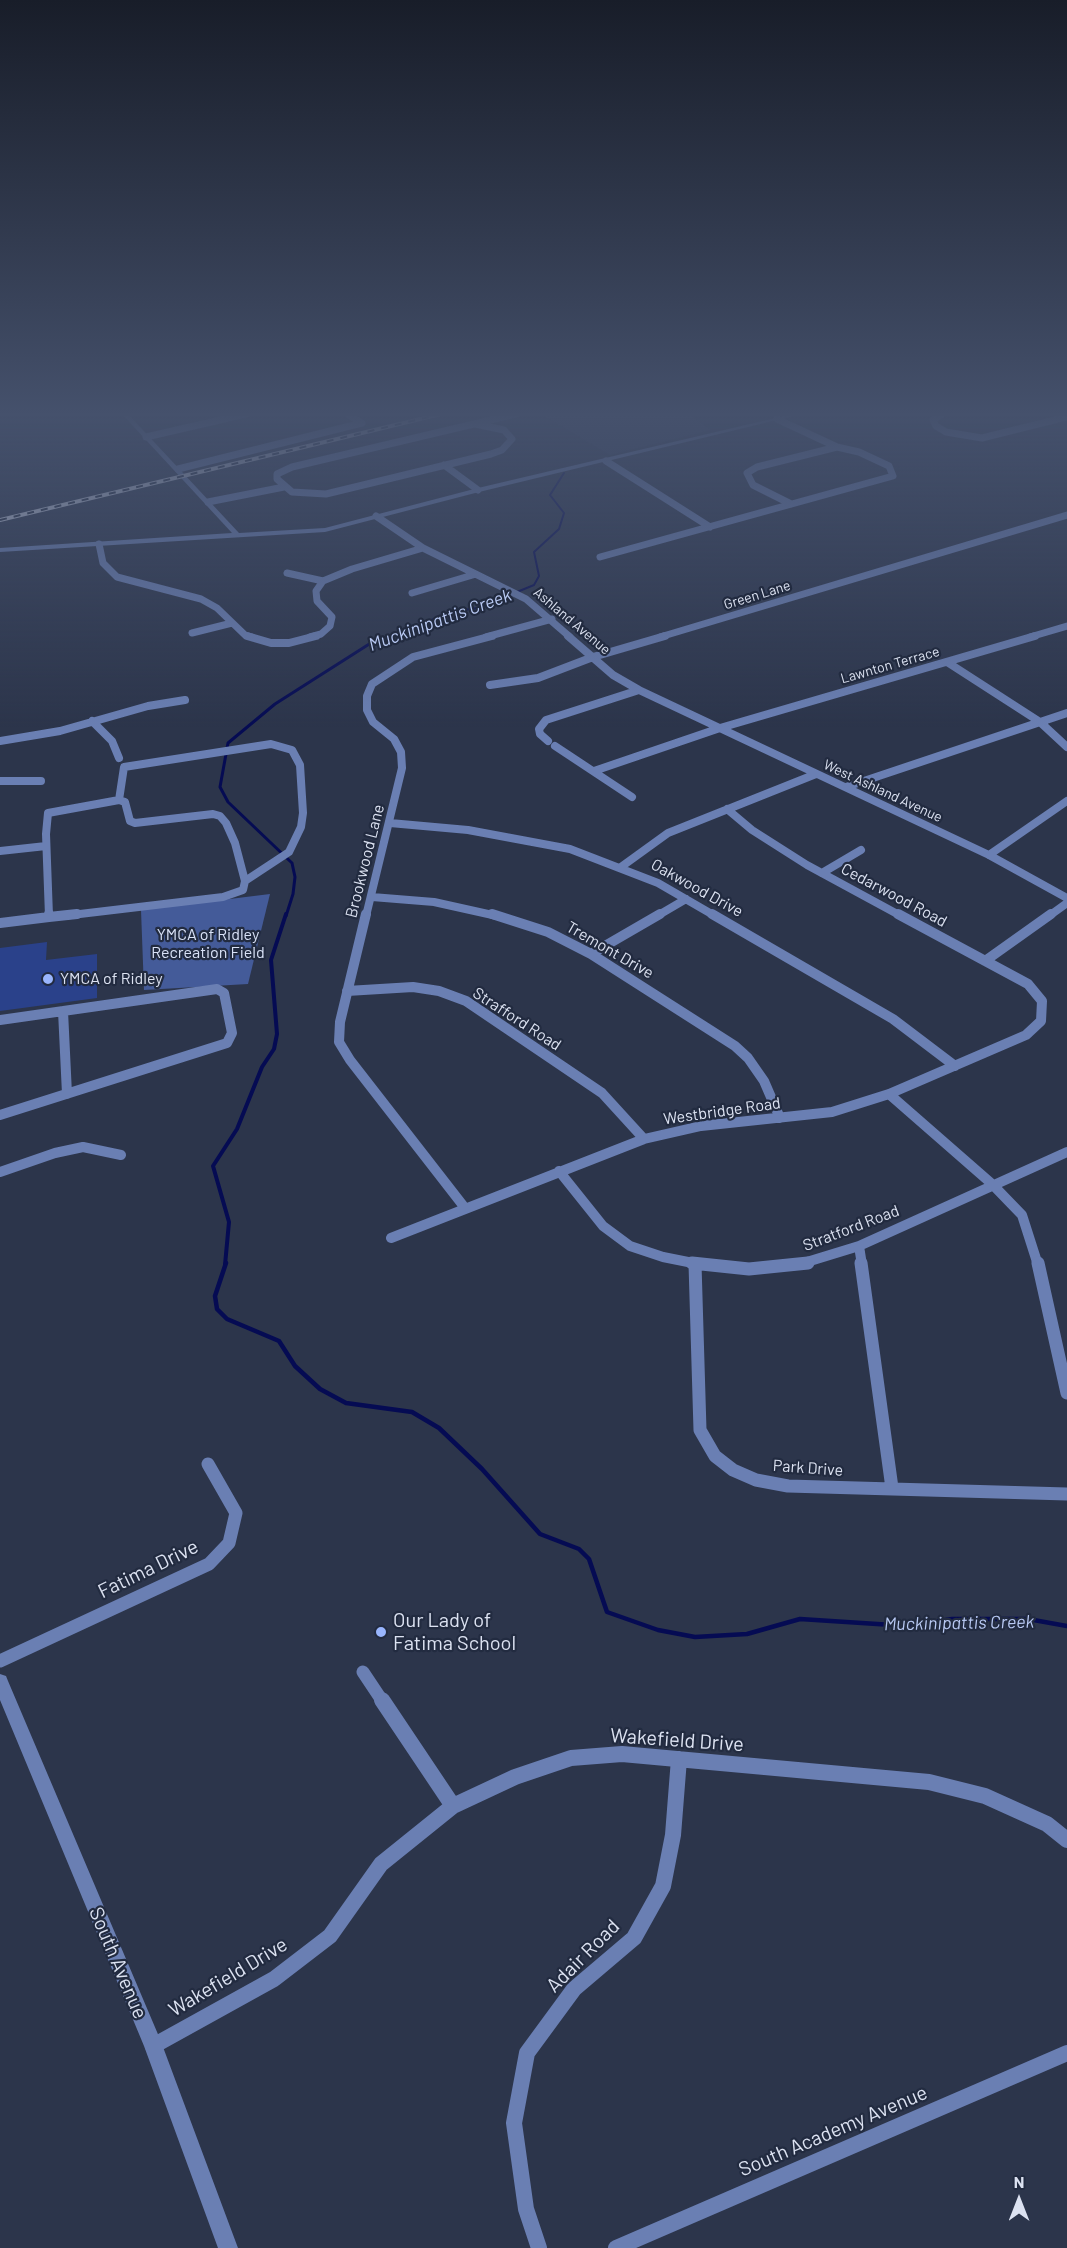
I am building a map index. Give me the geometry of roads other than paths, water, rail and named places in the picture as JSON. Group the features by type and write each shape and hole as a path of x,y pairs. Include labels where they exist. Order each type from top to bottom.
{"street":[{"path":"223,519 238,536"},
{"path":"0,550 325,530 365,519"},
{"name":"Ashland Avenue","path":"380,519 423,548 514,593 552,619 613,675 687,712"},
{"path":"697,519 710,527"},
{"path":"600,557 739,519"},
{"name":"Green Lane","path":"490,685 538,678 593,657 1054,519"},
{"path":"99,544 103,563 117,577 201,599 217,608 246,635 271,643 289,643 321,634 330,626 332,617 317,601 316,591 324,581 352,569 423,548"},
{"path":"287,573 324,581"},
{"path":"412,593 476,574"},
{"name":"Brookwood Lane","path":"465,1208 343,1050 338,1033 402,768 401,752 394,739 373,722 366,710 367,696 372,684 413,657 552,619"},
{"path":"192,633 232,623"},
{"name":"Lawnton Terrace","path":"594,771 720,728 1067,626"},
{"path":"947,662 1040,722 1067,747"},
{"path":"632,797 551,744 540,734 539,729 546,720 639,690"},
{"path":"0,741 60,731 148,706 185,700"},
{"name":"West Ashland Avenue","path":"687,712 989,855 1067,898"},
{"path":"846,787 1067,713"},
{"path":"92,721 112,741 119,758"},
{"path":"119,800 124,767 231,748 271,744 292,750 300,765 303,813 301,827 288,852 245,881"},
{"path":"621,867 668,832 793,785 816,774"},
{"path":"0,781 41,781"},
{"path":"0,923 49,918 223,897 243,890 245,881 235,843 220,816 213,814 135,823 130,821 125,802 119,800 48,813 46,846 49,918"},
{"path":"989,855 1063,810 1067,801"},
{"name":"Cedarwood Road","path":"728,809 752,830 822,873 1028,984 1040,997 1044,1007"},
{"name":"Oakwood Drive","path":"390,824 468,830 516,837 570,849 621,867 686,899 893,1019 955,1066"},
{"path":"0,851 46,846"},
{"path":"822,873 861,850"},
{"name":"Tremont Drive","path":"372,897 434,902 479,910 548,932 591,954 735,1046 748,1058 764,1081 780,1118"},
{"path":"591,954 686,899"},
{"path":"985,961 1067,903"},
{"name":"Strafford Road","path":"347,991 413,987 439,991 466,1001 602,1093 644,1139"},
{"path":"0,1020 217,989 224,993 232,1033 227,1043 0,1115"},
{"name":"Westbridge Road","path":"391,1238 644,1139 701,1126 832,1112 889,1094 1026,1035 1041,1021 1044,1007"},
{"path":"63,1011 67,1094"},
{"path":"889,1094 993,1184 1017,1208 1029,1231 1067,1393"},
{"path":"0,1172 55,1153 83,1148 121,1155"},
{"name":"Stratford Road","path":"559,1171 598,1220 616,1237 644,1252 695,1264 749,1269 781,1268 806,1264 859,1246 1067,1152"},
{"path":"859,1246 892,1488"},
{"name":"Park Drive","path":"695,1264 697,1403 703,1437 715,1456 744,1475 769,1483 816,1487 1067,1494"},
{"name":"Fatima Drive","path":"0,1661 209,1564 229,1544 236,1514 208,1464"},
{"path":"363,1672 453,1806"},
{"name":"South Avenue","path":"2,1691 153,2046 228,2248"},
{"name":"Wakefield Drive","path":"153,2046 274,1979 330,1936 381,1864 453,1806 515,1777 571,1758 622,1754 929,1782 985,1796 1047,1824 1067,1840"},
{"name":"Adair Road","path":"539,2248 526,2209 514,2123 527,2053 574,1989 634,1938 663,1886 673,1835 679,1759"},
{"name":"South Academy Avenue","path":"616,2248 1067,2053"}],"waterway":[{"name":"Muckinipattis Creek","path":"387,637 455,611 478,608 534,585 539,576 534,552 559,529 562,519"},
{"name":"Muckinipattis Creek","path":"286,916 293,894 295,877 292,863 228,802 220,787 228,743 275,704 374,641 392,636"},
{"name":"Muckinipattis Creek","path":"225,1265 229,1222 213,1166 237,1129 262,1067 274,1049 277,1034 271,960 286,914"},
{"name":"Muckinipattis Creek","path":"226,1263 215,1296 217,1309 227,1319 279,1341 295,1366 320,1389 346,1403 412,1412 439,1428 482,1469 540,1534 579,1549 589,1559 607,1612 658,1630 695,1637 747,1634 800,1619 908,1626 952,1619 1028,1619 1067,1626"}],"railway":[{"path":"0,520 5,519"}],"place":[{"name":"YMCA of Ridley","path":"48,979"},
{"name":"Our Lady of Fatima School","path":"381,1632"}],"park label":[{"name":"YMCA of Ridley Recreation Field","path":"208,944"}]}
